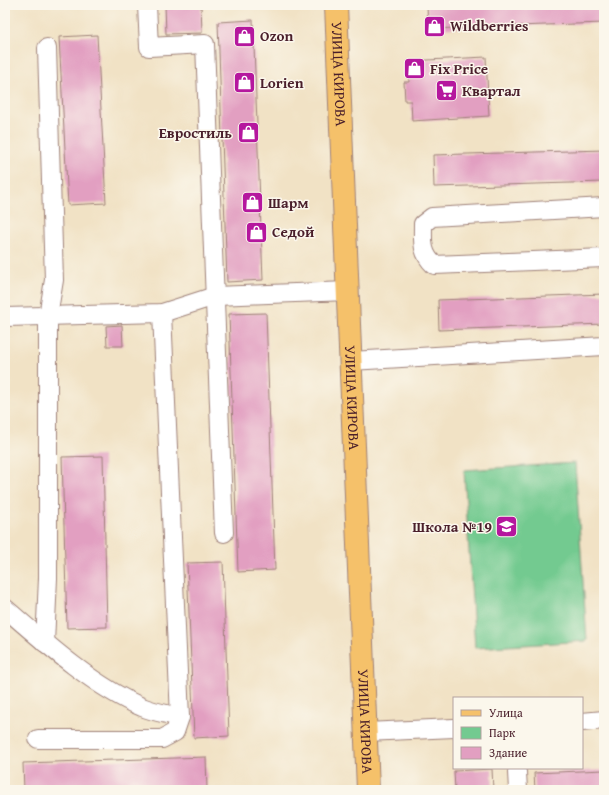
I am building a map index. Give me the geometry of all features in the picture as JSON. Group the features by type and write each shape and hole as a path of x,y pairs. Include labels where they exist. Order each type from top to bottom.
{"main road":[{"name":"УЛИЦА КИРОВА","path":"336,5 368,790"}],"lane":[{"path":"148,5 149,47 205,44 224,533"},
{"path":"45,642 48,578 48,316 54,280 46,48"},
{"path":"604,208 432,217 424,224 423,238 425,256 434,265 604,258"},
{"path":"5,317 162,313 215,296 348,291"},
{"path":"38,739 162,739 175,732 180,717 162,313"},
{"path":"351,361 604,346"},
{"path":"5,608 45,642 95,679 142,707 180,717"},
{"path":"583,722 604,720"},
{"path":"366,732 453,728"},
{"path":"517,772 518,790"}],"green space":[{"path":"575,463 587,641 475,648 464,470"}],"building":[{"path":"165,5 201,5 202,33 166,34"},
{"path":"427,5 604,5 604,23 428,29"},
{"path":"253,20 263,280 227,282 218,22"},
{"path":"97,35 106,203 68,205 59,37"},
{"name":"Квартал","path":"486,57 489,116 412,121 411,101 405,101 404,82 409,82 408,61"},
{"path":"604,150 604,182 434,187 433,155"},
{"path":"604,294 604,324 439,330 438,300"},
{"path":"266,313 275,570 238,572 229,314"},
{"path":"122,325 123,346 107,346 106,326"},
{"path":"103,456 107,627 67,628 62,457"},
{"path":"223,562 229,736 194,738 187,563"},
{"path":"206,757 207,790 24,790 23,763"},
{"path":"492,769 493,790 455,790 454,771"},
{"path":"604,770 604,790 535,790 534,773"}],"place":[{"name":"Wildberries","path":"434,26"},
{"name":"Ozon","path":"245,36"},
{"name":"Fix Price","path":"414,69"},
{"name":"Lorien","path":"245,83"},
{"name":"Квартал","path":"446,91"},
{"name":"Евростиль","path":"248,133"},
{"name":"Шарм","path":"252,203"},
{"name":"Седой","path":"256,232"},
{"name":"Школа №19","path":"507,527"}]}
